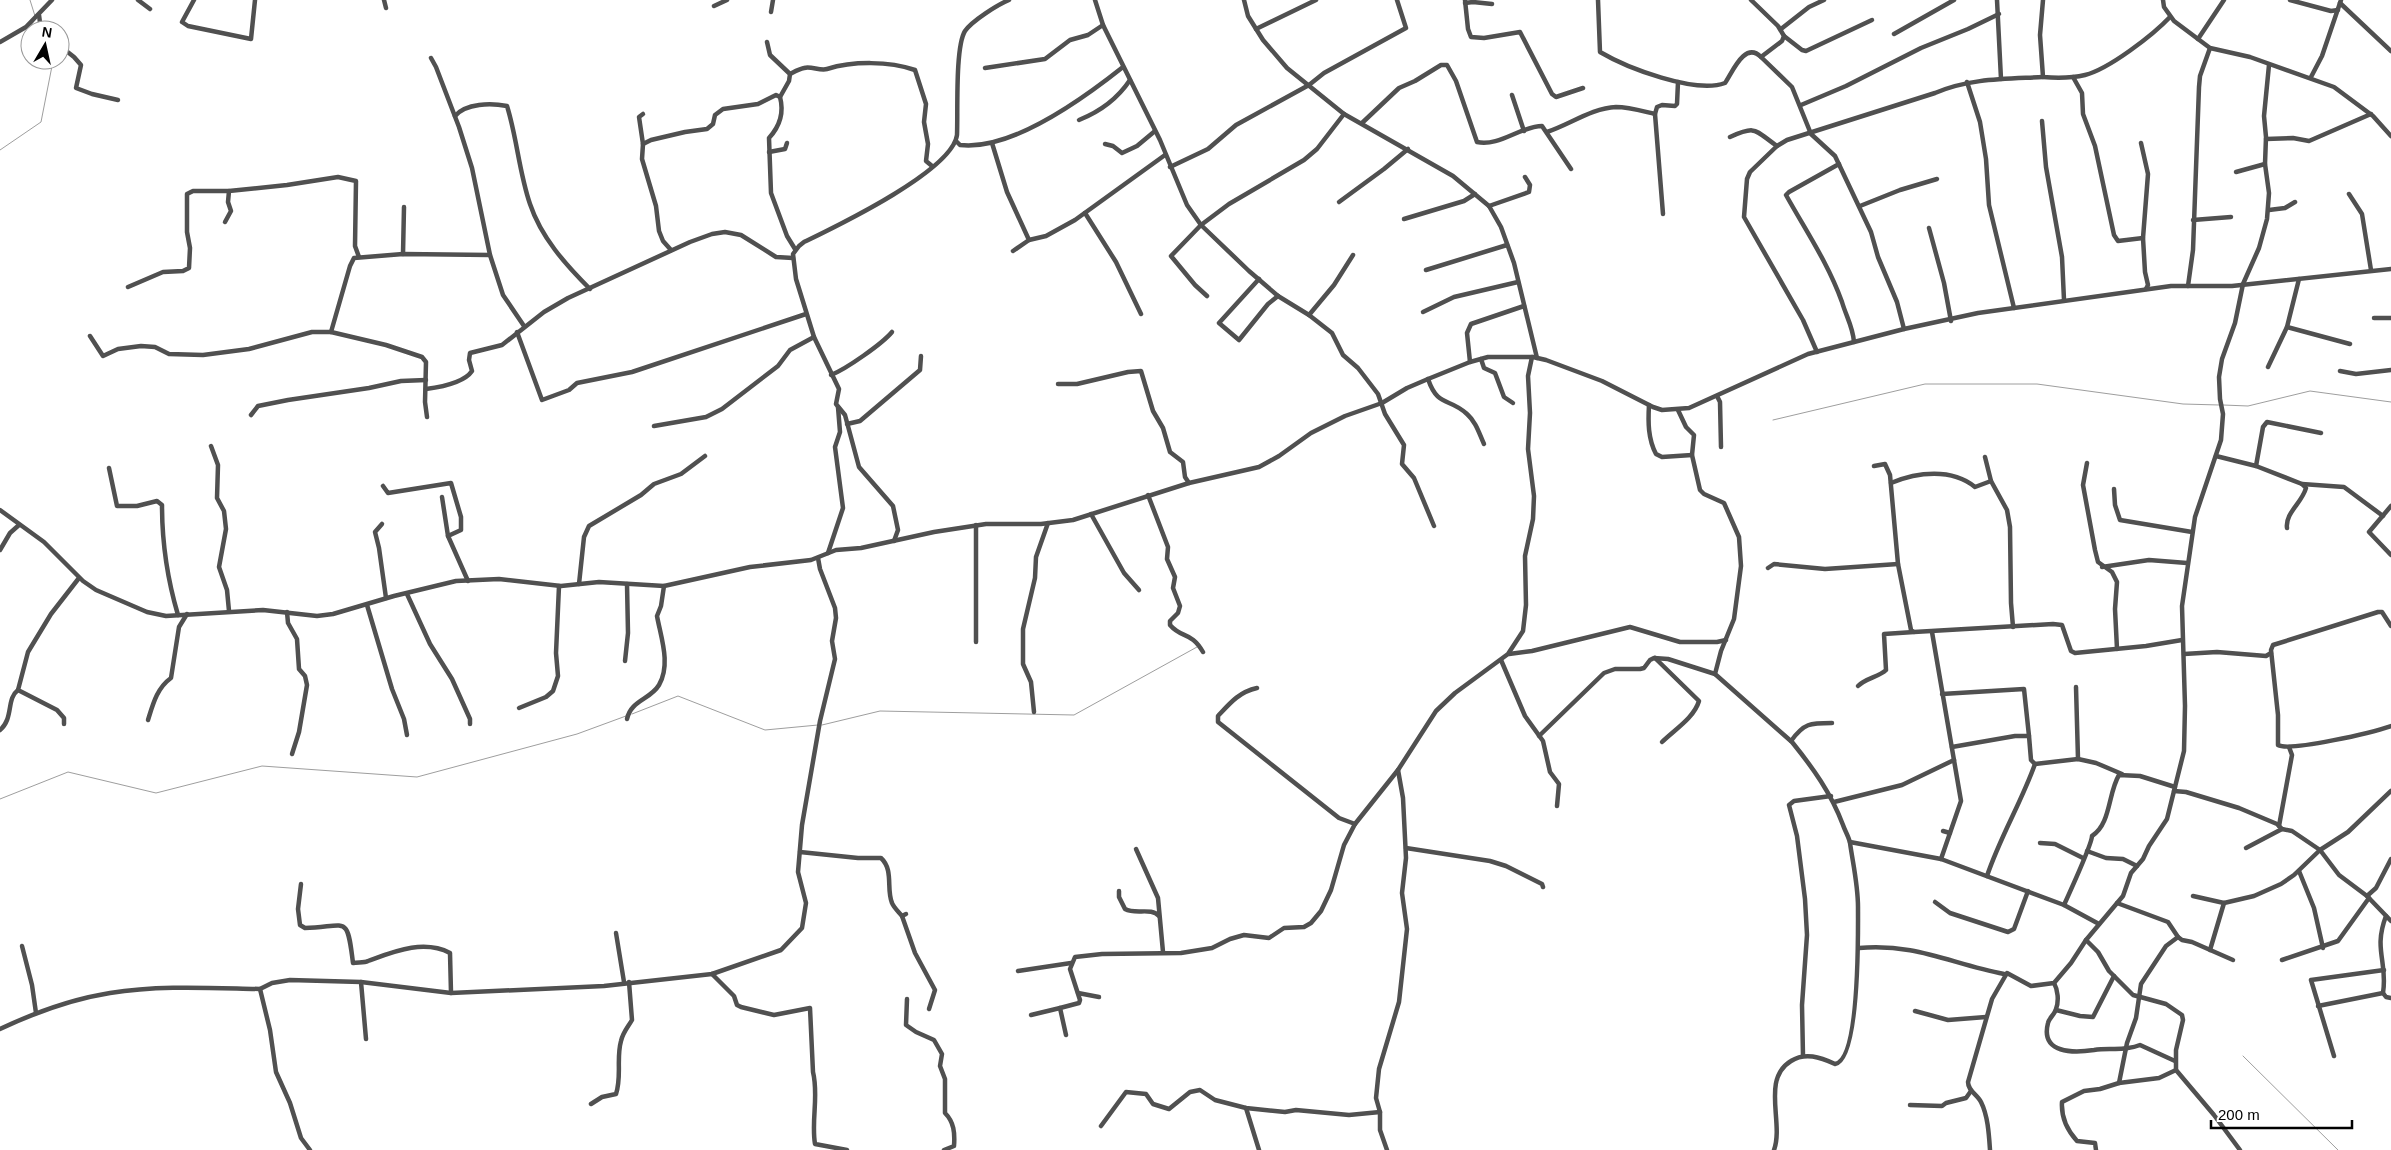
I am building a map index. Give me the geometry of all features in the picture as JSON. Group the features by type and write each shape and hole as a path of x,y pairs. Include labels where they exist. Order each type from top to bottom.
{"street":[{"path":"2,39 26,27 52,0"},
{"path":"138,0 150,9"},
{"path":"194,0 182,22 188,26 251,39 256,0"},
{"path":"384,0 386,8"},
{"path":"714,6 727,0"},
{"path":"771,12 773,0"},
{"path":"828,553 844,508 835,447 840,432 836,399 838,389 814,337 806,314 796,278 793,258 796,249 804,242 846,222 900,192 953,147 956,141 961,51 965,32 995,8 1009,0"},
{"path":"1094,0 1103,25 1137,98 1155,131 1187,205 1201,225 1278,296 1309,315 1332,333 1343,355 1358,368 1382,404 1388,420 1404,445 1402,464 1414,478 1434,526"},
{"path":"1031,1015 1079,1003 1078,993 1073,982 1071,963 1075,957 1082,955 1181,953 1212,948 1230,939 1244,935 1268,938 1284,928 1304,927 1311,924 1321,910 1331,890 1344,845 1355,824 1398,770 1436,711 1455,692 1508,654 1523,631 1526,604 1525,556 1533,526 1534,496 1528,449 1530,413 1528,376 1535,357 1518,282 1501,227 1489,206 1453,176 1344,114 1309,86 1271,51 1248,16 1244,0"},
{"path":"1256,29 1316,0"},
{"path":"1170,167 1187,158 1198,155 1251,116 1309,86 1324,73 1406,28 1397,0"},
{"path":"1598,0 1600,52 1640,70 1678,82 1721,84 1725,82 1743,55 1750,52 1757,53 1792,87 1801,105 1811,134 1835,156 1860,206 1897,302 1904,329"},
{"path":"1752,0 1781,29 1784,36 1806,51 1872,20"},
{"path":"1781,29 1809,7 1824,0"},
{"path":"1894,34 1954,0"},
{"path":"1997,0 2001,79"},
{"path":"2043,0 2040,35 2043,77"},
{"path":"2163,0 2170,16 2210,48 2250,57 2269,65 2311,77 2347,94 2371,114 2391,136"},
{"path":"2198,39 2224,0"},
{"path":"2290,0 2331,11 2338,10"},
{"path":"2311,77 2322,56 2341,1 2391,51"},
{"path":"1492,4 1465,2 1468,30 1471,37 1484,38 1520,32 1552,94 1556,97 1583,88"},
{"path":"1801,105 1846,86 1921,48 1999,14"},
{"path":"39,15 40,20"},
{"path":"1817,352 1803,320 1744,217 1747,179 1750,172 1777,146 1787,140 1811,134 1967,82 2085,75 2102,68 2141,42 2170,16"},
{"path":"985,68 1045,59 1054,55 1070,40 1088,35 1103,25"},
{"path":"1761,57 1782,41 1784,36"},
{"path":"767,42 770,55 790,74"},
{"path":"2188,286 2193,250 2198,87 2210,48"},
{"path":"70,53 81,65 76,88 118,100"},
{"path":"430,58 436,67 455,116 472,168 490,255 503,296 524,326"},
{"path":"790,74 804,67 822,70 833,66 859,64 892,65 915,70 925,96 924,122 928,147 926,161 932,166"},
{"path":"1362,123 1399,88 1442,65 1446,65 1456,81 1477,142 1483,143 1540,125 1547,132 1571,169"},
{"path":"1859,948 1882,946 1915,950 2010,974 2031,986 2054,983 2125,892 2131,873 2167,819 2185,745 2182,606 2192,532 2198,503 2216,456 2223,419 2219,377 2223,356 2234,323 2243,284 2259,248 2269,210 2270,193 2265,164 2264,113 2269,65"},
{"path":"956,141 964,146 992,143 1014,136 1097,88 1123,67"},
{"path":"790,74 789,81 780,97 783,107 776,131 769,138 768,152 772,197 787,236 796,249"},
{"path":"2073,77 2082,93 2082,114 2095,146 2114,235 2118,241 2143,238"},
{"path":"1079,120 1122,92 1130,80"},
{"path":"1663,214 1655,114 1657,107 1662,105 1675,106 1677,104 1678,82"},
{"path":"1967,82 1980,122 1986,159 1989,204 2014,308"},
{"path":"643,144 685,132 707,130 714,124 715,115 722,109 758,104 776,95 780,97"},
{"path":"1512,95 1524,131"},
{"path":"455,116 461,109 488,105 507,106 530,204 550,244 590,288"},
{"path":"1547,132 1572,123 1583,116 1615,107 1655,114"},
{"path":"643,114 639,117 643,144 642,159 656,206 659,230 663,241 671,250"},
{"path":"1207,296 1195,286 1171,256 1180,244 1201,225 1254,188 1278,177 1304,160 1317,149 1344,114"},
{"path":"2266,139 2294,138 2309,141 2371,114"},
{"path":"2042,121 2047,173 2062,257 2064,300"},
{"path":"1730,137 1748,129 1754,130 1777,146"},
{"path":"1105,144 1113,146 1122,153 1137,146 1155,131"},
{"path":"992,143 1007,192 1029,240"},
{"path":"2141,143 2148,174 2143,238 2145,272 2148,285 2146,289"},
{"path":"768,152 784,149 787,144"},
{"path":"1339,202 1408,149"},
{"path":"1013,251 1029,240 1054,232 1085,213 1165,155"},
{"path":"1839,164 1786,195 1817,246 1838,287 1853,329 1854,342"},
{"path":"2236,172 2265,164"},
{"path":"128,287 163,272 177,272 189,268 190,248 187,232 188,194 193,191 229,191 338,176 356,181 355,246 359,257"},
{"path":"1489,206 1530,192 1530,185 1525,177"},
{"path":"1860,206 1900,190 1937,179"},
{"path":"225,222 231,211 228,202 229,191"},
{"path":"1404,219 1464,201 1475,194"},
{"path":"2349,194 2362,214 2371,270"},
{"path":"2269,210 2285,208 2295,202"},
{"path":"403,254 404,207"},
{"path":"1085,213 1116,262 1141,314"},
{"path":"2193,220 2232,217"},
{"path":"1929,228 1946,291 1951,321"},
{"path":"426,389 443,387 468,375 472,370 469,360 470,353 502,345 547,309 671,250 704,237 725,232 748,238 754,244 776,257 793,258"},
{"path":"1426,270 1507,245"},
{"path":"331,332 354,258 403,254 490,255"},
{"path":"1309,315 1334,285 1353,255"},
{"path":"0,510 44,542 79,578 96,590 147,612 162,616 230,611 287,612 317,616 333,614 386,598 456,581 499,579 558,586 599,582 664,586 750,567 774,566 818,558 840,550 861,548 976,525 1048,524 1074,520 1189,483 1259,467 1279,456 1310,433 1345,416 1382,404 1407,388 1481,359 1535,357 1602,381 1662,410 1678,410 1698,405 1773,368 1817,352 1904,329 1951,321 1978,313 2146,289 2188,286 2232,286 2391,269"},
{"path":"1259,279 1219,323 1239,340 1268,304 1278,296"},
{"path":"2268,367 2287,326 2299,279"},
{"path":"1424,312 1454,297 1518,282"},
{"path":"1470,362 1467,333 1471,324 1524,306"},
{"path":"517,332 542,400 569,390 577,384 632,372 806,314"},
{"path":"2374,318 2391,318"},
{"path":"2287,326 2350,344"},
{"path":"90,336 103,356 118,350 141,346 155,347 169,354 203,355 249,349 312,332 331,332 422,357 426,362 427,417"},
{"path":"831,375 842,370 885,340 892,332"},
{"path":"654,426 706,417 722,409 778,366 790,350 814,337"},
{"path":"847,424 860,421 920,370 921,356"},
{"path":"1481,359 1484,368 1495,373 1504,397 1513,403"},
{"path":"2340,371 2356,374 2391,370"},
{"path":"1058,384 1077,384 1128,372 1141,371 1153,411 1163,428 1170,452 1182,462 1185,477 1189,483"},
{"path":"1428,379 1438,399 1467,414 1480,432 1484,444"},
{"path":"251,415 258,406 288,400 370,388 401,381 426,380"},
{"path":"1717,396 1720,402 1722,447"},
{"path":"1650,405 1649,428 1651,442 1656,454 1662,457 1692,455"},
{"path":"838,407 845,415 859,467 893,506 898,530 894,541"},
{"path":"1678,410 1686,427 1694,435 1692,455 1700,490 1704,494 1724,503 1739,537 1741,566 1736,611 1715,674"},
{"path":"2256,466 2263,427 2267,422 2321,433"},
{"path":"211,446 218,466 217,498 224,511 226,529 219,567 227,590 230,611"},
{"path":"578,584 584,537 589,526 641,495 654,484 681,474 705,456"},
{"path":"2216,456 2256,466 2302,484 2344,487 2383,516"},
{"path":"1985,457 1991,481 2006,510 2010,527 2013,627"},
{"path":"2087,463 2083,485 2095,550 2102,567 2112,572 2116,582 2117,649"},
{"path":"1874,466 1884,464 1888,468 1898,564 1911,630 1914,632"},
{"path":"109,468 116,506 137,506 157,501 162,505 162,532 169,585 178,615"},
{"path":"1891,483 1921,473 1958,477 1968,480 1975,486 1991,481"},
{"path":"383,486 388,493 452,483 461,530 448,536"},
{"path":"2287,528 2288,517 2304,494 2306,488 2302,484"},
{"path":"2114,489 2116,511 2120,520 2192,532"},
{"path":"1148,495 1168,547 1167,559 1174,571 1173,588 1180,606 1178,613 1170,620 1170,625 1174,630 1197,640 1203,652"},
{"path":"442,497 448,536 468,581"},
{"path":"2391,506 2369,534 2391,556"},
{"path":"1091,514 1124,573 1139,590"},
{"path":"382,524 374,532 380,548 386,598"},
{"path":"1034,712 1031,682 1023,664 1023,629 1035,578 1036,557 1048,524"},
{"path":"0,550 10,533 19,525"},
{"path":"976,525 976,642"},
{"path":"834,539 840,550"},
{"path":"0,1029 36,1013 109,993 174,988 260,989 272,983 290,980 360,982 452,993 604,986 712,974 781,950 802,928 806,904 798,872 802,825 818,730 835,659 832,641 836,618 835,608 820,569 818,558"},
{"path":"2102,567 2149,560 2187,563"},
{"path":"1768,568 1774,564 1826,569 1898,564"},
{"path":"0,730 9,720 12,699 18,690 28,652 51,614 79,578"},
{"path":"625,661 628,633 627,584"},
{"path":"519,708 546,698 553,691 558,676 556,653 558,586"},
{"path":"627,719 631,707 658,686 664,671 664,637 657,616 661,606 664,586"},
{"path":"407,594 430,644 452,679 470,719 470,724"},
{"path":"367,605 392,689 404,719 407,735"},
{"path":"287,612 288,623 297,639 299,670 305,676 307,686 299,732 292,754"},
{"path":"2391,626 2382,612 2378,612 2273,645 2271,653 2278,715 2277,743 2281,747 2311,745 2391,726"},
{"path":"148,720 156,695 164,682 171,678 179,627 187,614"},
{"path":"1858,686 1865,680 1884,673 1886,670 1884,634 2053,624 2062,625 2071,652 2075,653 2182,640"},
{"path":"1508,654 1532,651 1630,627 1680,642 1717,642 1726,640"},
{"path":"1932,632 1961,801 1941,859"},
{"path":"2184,654 2217,652 2266,656 2271,653"},
{"path":"1656,658 1699,700 1697,706 1682,724 1662,742"},
{"path":"1539,736 1604,673 1615,668 1640,669 1656,658 1668,659 1715,674 1800,751 1804,760 1811,765 1831,796 1850,842 1856,872 1859,948 1853,1020 1844,1058 1839,1063 1835,1064 1817,1057 1797,1057 1785,1064 1778,1075 1775,1093 1777,1130 1774,1150"},
{"path":"1501,660 1524,716 1543,741 1550,772 1559,784 1556,806"},
{"path":"2076,687 2078,760"},
{"path":"1257,688 1238,695 1218,716 1218,722 1339,818 1355,824"},
{"path":"1942,694 2024,689 2031,760 2035,764"},
{"path":"18,690 57,710 64,718 64,724"},
{"path":"1791,742 1800,729 1808,725 1832,723"},
{"path":"1952,747 2008,737 2029,736"},
{"path":"2281,828 2292,755 2289,747"},
{"path":"1834,802 1902,785 1954,760"},
{"path":"2035,764 2078,760 2096,762 2122,774 2140,776 2174,789 2239,808 2281,828 2292,831 2320,850 2339,875 2368,897 2391,920"},
{"path":"1987,876 1998,843 2022,798 2035,764"},
{"path":"1387,1150 1380,1130 1380,1112 1376,1098 1379,1069 1398,1002 1407,929 1402,893 1406,848 1403,798 1398,770"},
{"path":"2064,905 2092,841 2092,836 2098,832 2107,814 2113,785 2122,774"},
{"path":"2193,896 2224,903 2254,896 2281,884 2299,871 2307,860 2348,832 2391,791"},
{"path":"1803,1056 1802,1005 1807,935 1805,899 1797,836 1788,805 1794,801 1831,796"},
{"path":"2246,848 2281,828"},
{"path":"1943,832 1950,833"},
{"path":"1850,842 1941,859 2064,905 2099,924"},
{"path":"2040,843 2055,844 2083,858"},
{"path":"1406,848 1453,854 1506,866 1542,884 1543,887"},
{"path":"1136,849 1158,898 1163,952"},
{"path":"2087,851 2106,858 2123,859 2137,866"},
{"path":"800,852 858,858 881,858 885,862 890,879 892,903 904,915 915,954 935,990 929,1009"},
{"path":"2282,960 2338,942 2376,888 2391,859"},
{"path":"2299,871 2314,908 2323,948"},
{"path":"301,884 298,909 300,925 305,928 338,924 345,926 348,932 353,963 388,955 408,947 441,948 450,953 452,993"},
{"path":"1120,891 1119,897 1126,909 1137,913 1156,912 1161,920"},
{"path":"1935,902 1950,913 2008,932 2014,929 2028,891"},
{"path":"2117,903 2168,922 2178,937 2233,960"},
{"path":"2210,950 2224,903"},
{"path":"2386,916 2379,941 2384,970 2383,993 2386,997 2391,998"},
{"path":"591,1104 616,1094 620,1082 619,1056 621,1040 632,1020 627,982 616,933"},
{"path":"2119,1083 2126,1050 2136,1018 2141,984 2166,946 2178,937"},
{"path":"2086,940 2091,948 2098,952 2114,976 2133,996 2148,998 2166,1004 2182,1015 2175,1061 2176,1070 2214,1115 2240,1150"},
{"path":"22,946 32,985 36,1013"},
{"path":"1018,971 1071,963"},
{"path":"2334,1056 2312,980 2384,970"},
{"path":"712,974 734,996 737,1005 741,1007 774,1015 810,1008 815,1081 812,1130 815,1144 847,1150"},
{"path":"1990,1150 1989,1134 1982,1106 1968,1082 1993,995 2004,974"},
{"path":"2056,1010 2093,1017 2114,976"},
{"path":"360,982 366,1039"},
{"path":"2054,983 2058,989 2056,1010 2048,1022 2048,1038 2055,1048 2069,1053 2097,1050 2126,1050 2140,1045 2175,1061"},
{"path":"260,989 270,1030 276,1072 290,1103 300,1138 310,1150"},
{"path":"1078,993 1100,997"},
{"path":"2318,1006 2383,993"},
{"path":"907,999 906,1025 934,1040 942,1054 940,1066 945,1079 945,1113 951,1119 955,1139 954,1146 944,1150"},
{"path":"1060,1008 1066,1035"},
{"path":"1915,1011 1948,1020 1986,1017"},
{"path":"2096,1150 2094,1143 2077,1141 2072,1135 2062,1115 2062,1102 2084,1092 2119,1083 2159,1078 2176,1070"},
{"path":"1101,1126 1126,1092 1146,1094 1153,1104 1169,1108 1190,1092 1200,1090 1216,1100 1246,1108 1349,1115 1380,1112"},
{"path":"1910,1105 1942,1106 1946,1103 1966,1098 1971,1090"},
{"path":"1246,1108 1259,1150"}],"waterway":[{"path":"30,0 35,16"},
{"path":"0,150 41,122 51,70"},
{"path":"1773,420 1925,384 2037,384 2183,404 2219,405"},
{"path":"2223,405 2248,406 2310,391 2391,402"},
{"path":"822,725 880,711 1074,715 1197,647"},
{"path":"632,714 678,696 765,730 818,725"},
{"path":"0,799 68,772 156,793 262,766 417,777 577,734 626,716"},
{"path":"2243,1056 2338,1150"}]}
